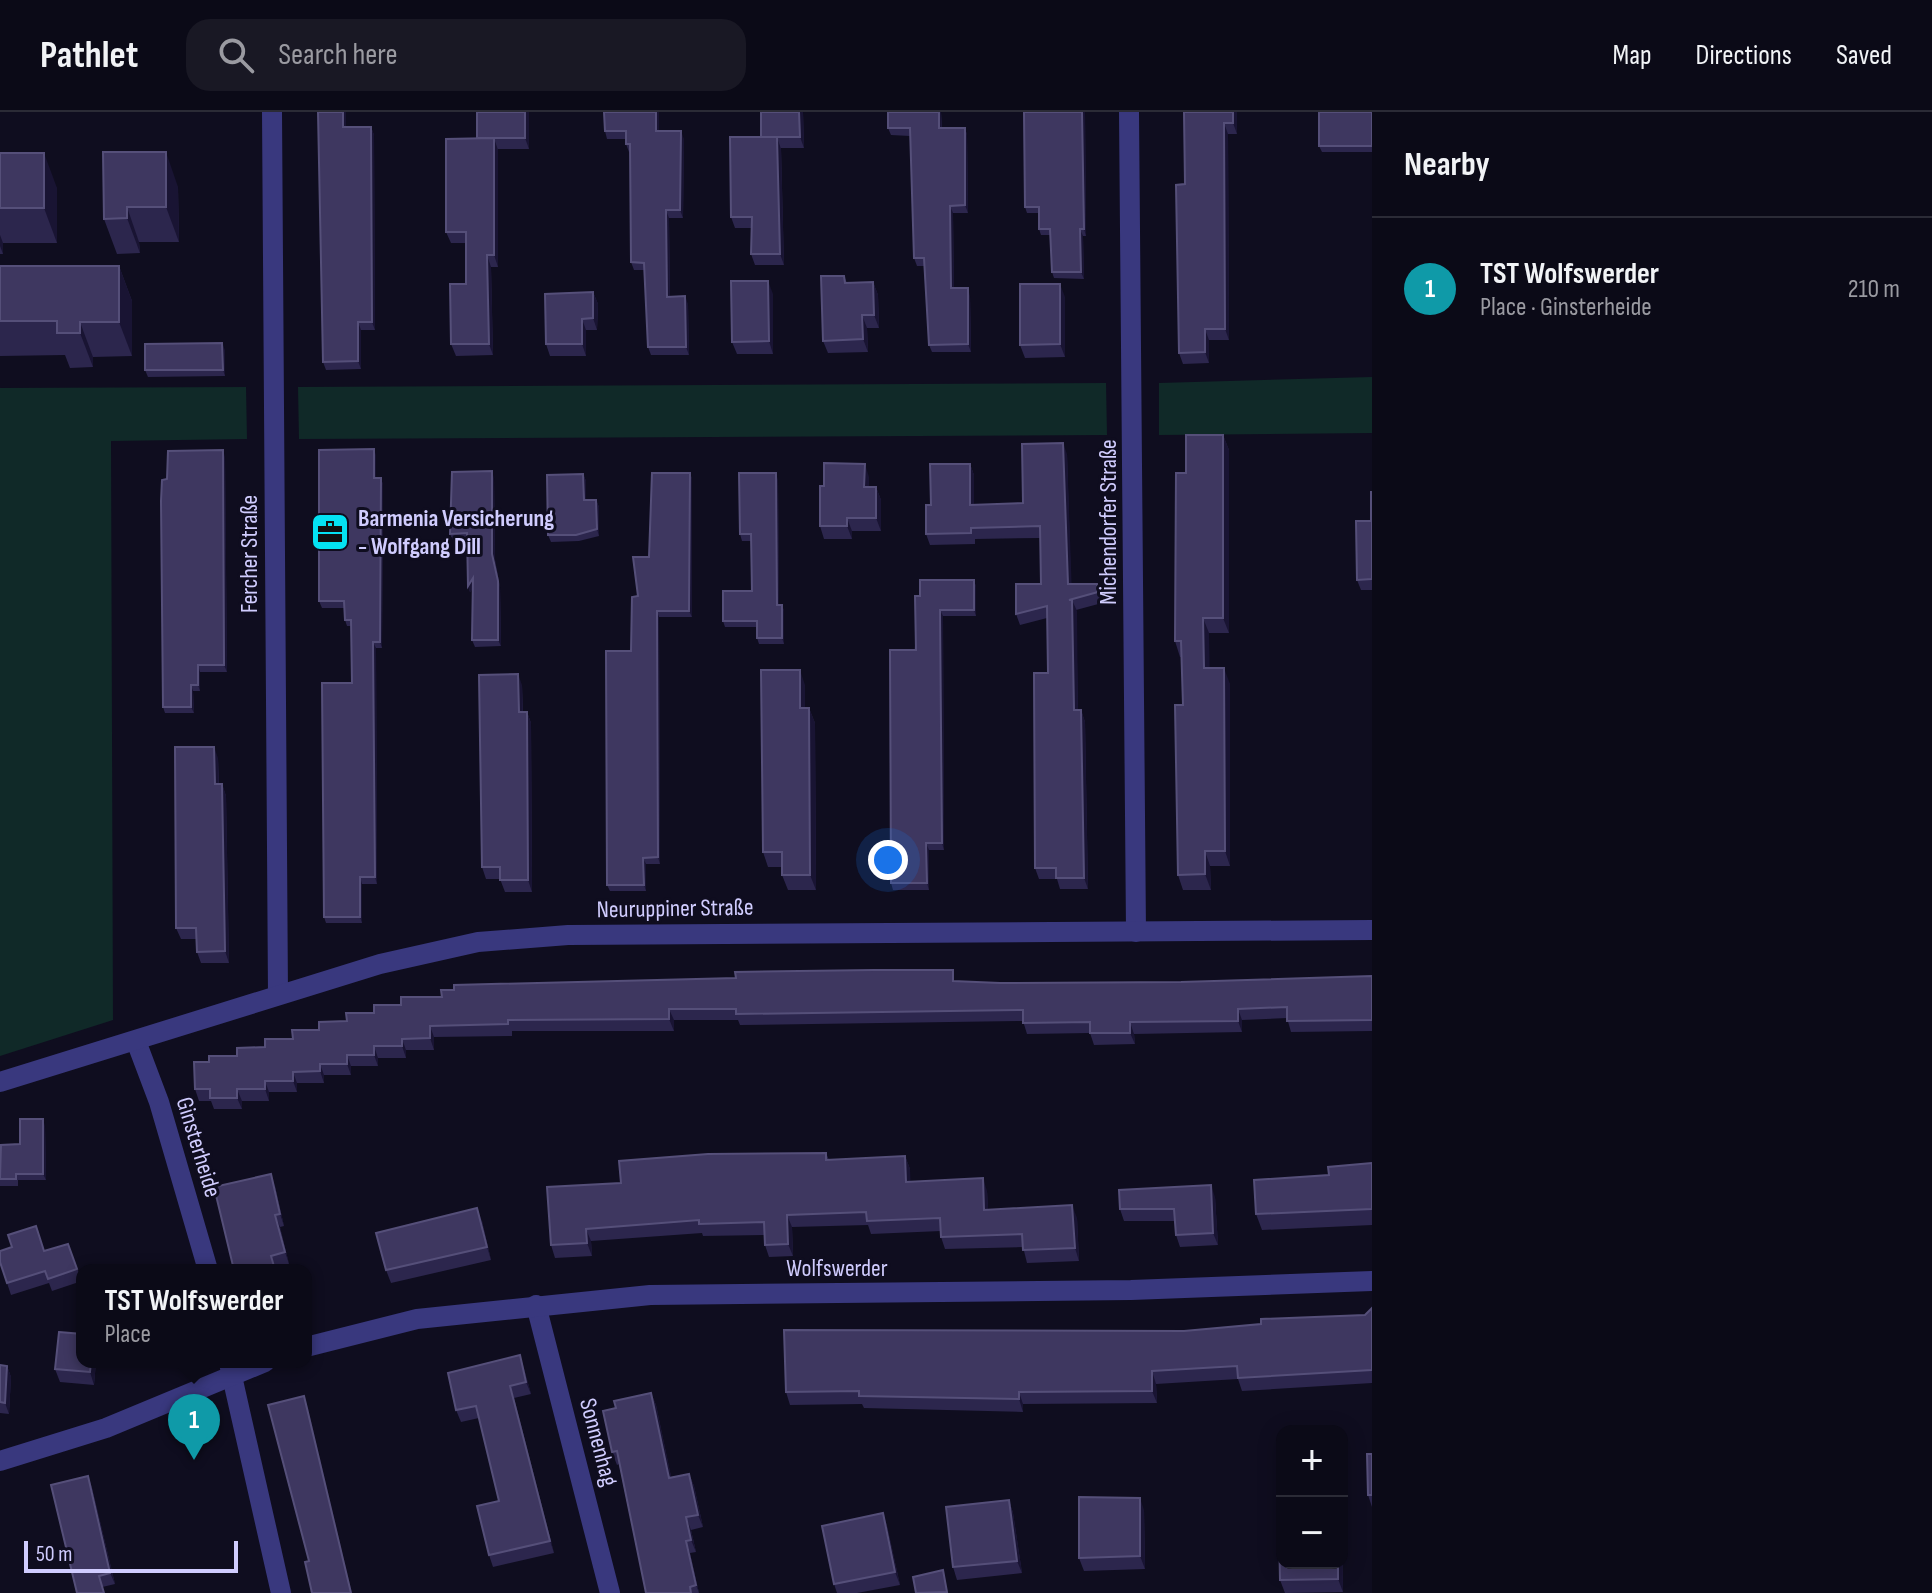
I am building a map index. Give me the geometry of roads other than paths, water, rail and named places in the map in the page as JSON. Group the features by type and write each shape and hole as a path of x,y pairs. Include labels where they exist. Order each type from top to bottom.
{"street":[{"name":"Fercher Straße","path":"272,112 278,995"},
{"name":"Michendorfer Straße","path":"1129,112 1136,932"},
{"name":"Neuruppiner Straße","path":"0,1082 380,964 478,942 568,935 1372,930"},
{"name":"Ginsterheide","path":"136,1041 159,1102 206,1264"},
{"name":"Wolfswerder","path":"312,1345 417,1319 650,1295 1115,1291 1372,1281"},
{"name":"Sonnenhag","path":"536,1305 610,1593"},
{"path":"0,1461 106,1428 231,1368 281,1593"}],"place":[{"name":"Barmenia Versicherung - Wolfgang Dill","path":"330,532"},
{"name":"TST Wolfswerder","path":"194,1460"}]}
